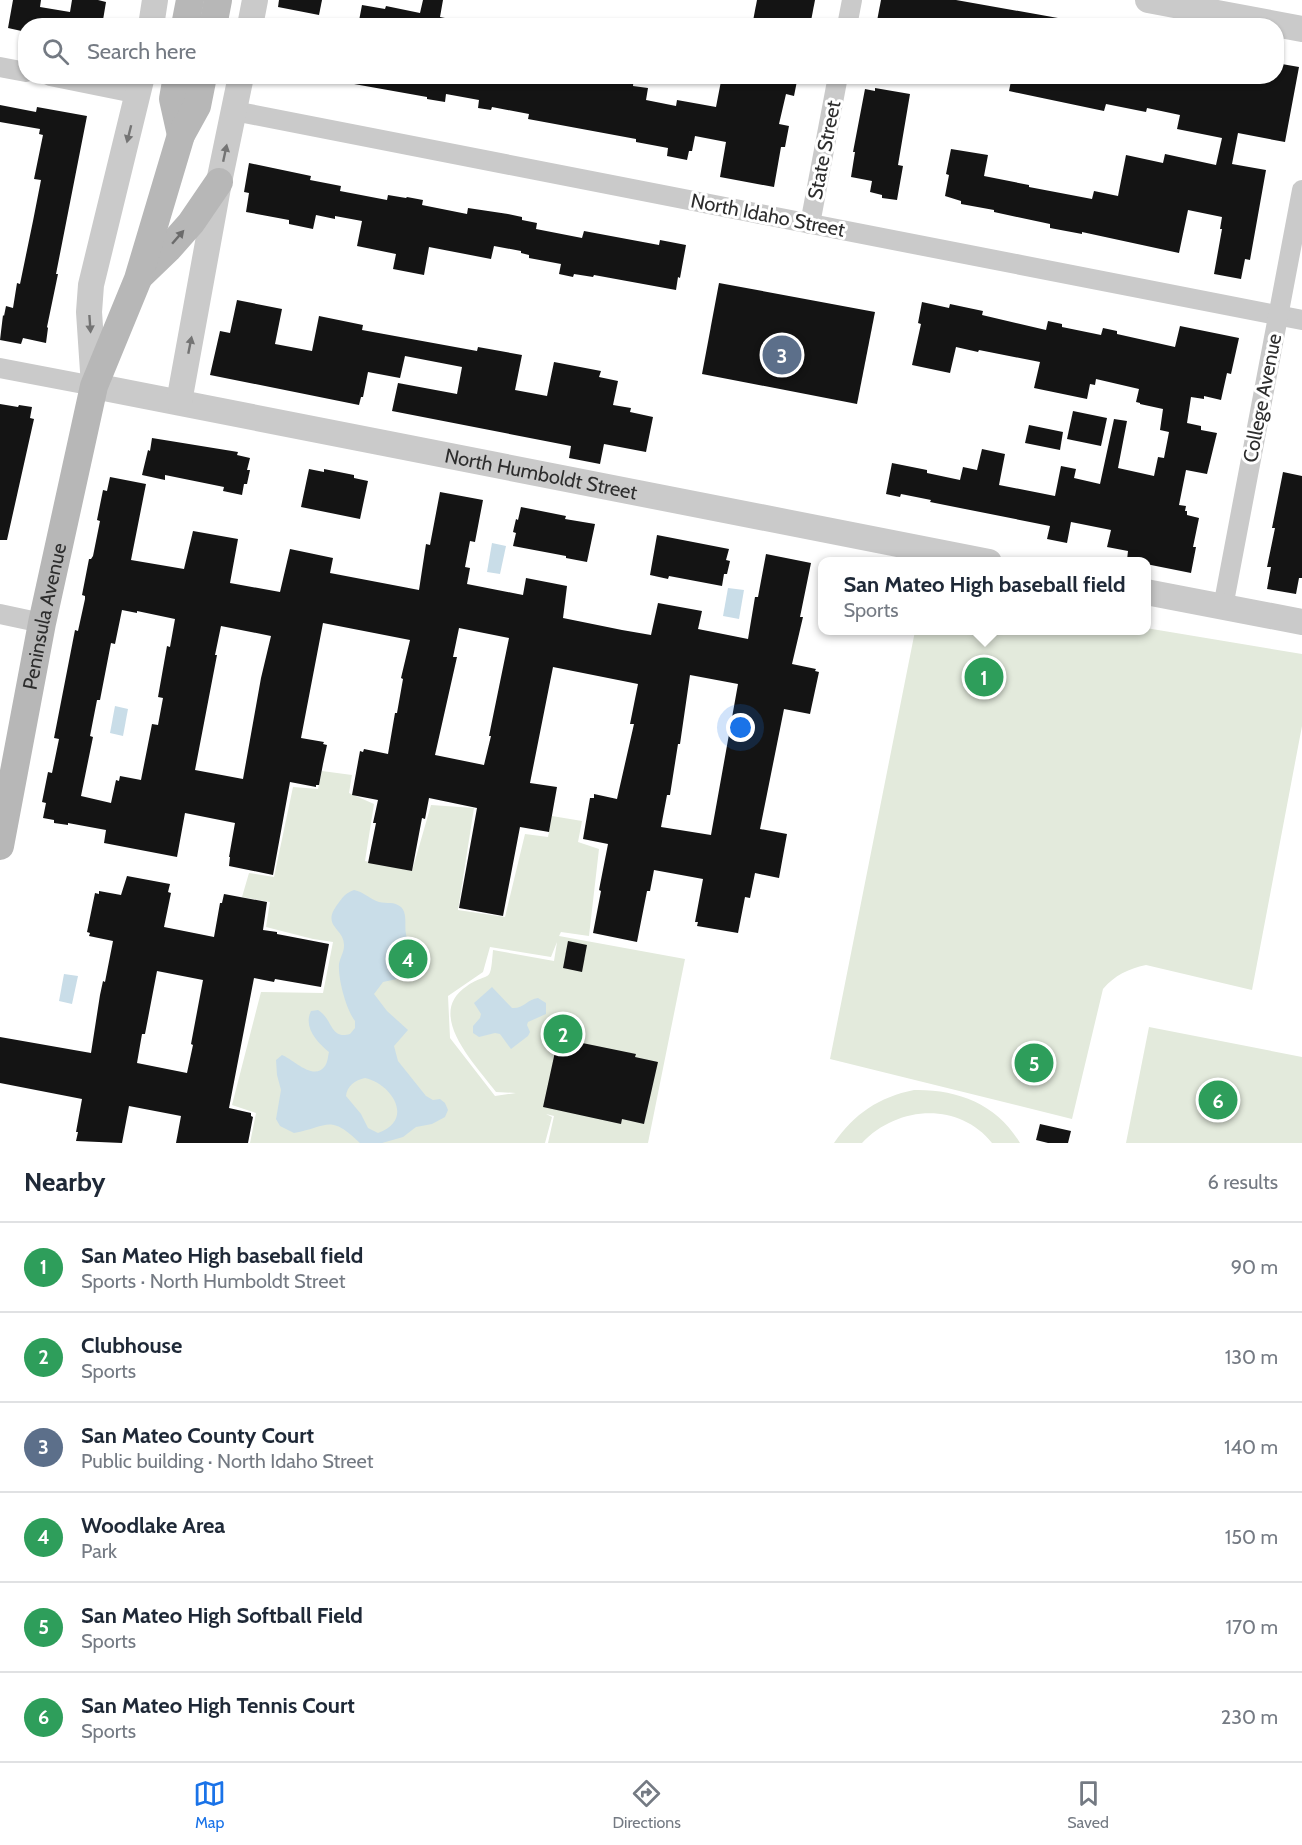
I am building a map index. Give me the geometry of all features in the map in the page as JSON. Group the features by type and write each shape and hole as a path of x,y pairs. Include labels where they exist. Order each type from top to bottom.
{"main road":[{"path":"186,18 190,0"},
{"path":"215,18 218,0"},
{"path":"176,84 173,99 182,135"},
{"name":"Peninsula Avenue","path":"0,846 42,623 94,386 138,279 182,135 197,106 201,84"},
{"path":"138,279 191,223 219,182"}],"street":[{"path":"152,18 155,0"},
{"path":"252,18 255,0"},
{"path":"849,18 852,0"},
{"path":"1148,0 1244,18"},
{"path":"1284,26 1302,29"},
{"path":"0,67 18,70"},
{"path":"179,402 239,84"},
{"name":"State Street","path":"810,224 836,84"},
{"name":"Peninsula Avenue","path":"94,386 89,312 91,285 141,85"},
{"name":"North Idaho Street","path":"234,111 1302,320"},
{"name":"College Avenue","path":"1223,607 1302,190"},
{"path":"0,368 94,386"},
{"name":"North Humboldt Street","path":"94,386 969,557"},
{"path":"1151,593 1302,622"},
{"path":"0,614 42,623"}],"shaded area":[{"path":"1151,629 1302,654 1302,726 1252,990 1146,965 1117,976 1103,989 1072,1119 830,1059 914,635 1151,635"},
{"path":"322,771 352,775 349,793 374,804 365,861 412,871 431,805 474,808 458,910 505,917 525,834 548,837 552,816 582,821 578,842 599,849 589,936 561,932 559,936 685,959 648,1143 548,1143 554,1116 546,1114 552,1117 545,1143 250,1143 256,1113 232,1105 261,992 323,993 333,942 266,927 270,902 242,897 249,873 274,877 293,787 318,789","holes":["557,942 554,961 493,950 488,976 467,986 455,997 451,1011 452,1025 467,1054 496,1092 516,1093 495,1096 450,1038 448,996 483,972 490,947 551,957"]},
{"path":"1149,1027 1302,1057 1302,1143 1126,1143"},
{"path":"914,1090 945,1092 975,1102 1000,1118 1020,1143 992,1143 978,1129 962,1120 927,1113 892,1121 862,1143 834,1143 850,1123 868,1108 890,1097"}],"water":[{"path":"492,543 506,546 500,574 487,572"},
{"path":"728,588 744,590 739,619 723,616"},
{"path":"115,706 128,709 123,736 110,733"},
{"path":"351,891 358,891 379,902 396,904 403,910 407,940 418,963 420,974 383,982 374,994 387,1011 408,1030 394,1046 398,1061 426,1096 433,1100 440,1099 448,1110 445,1117 432,1124 416,1127 403,1137 382,1143 360,1143 341,1128 328,1124 294,1133 280,1126 276,1119 281,1090 276,1060 282,1055 309,1071 315,1072 327,1063 329,1052 312,1034 310,1028 311,1011 318,1010 323,1014 339,1034 350,1034 355,1028 355,1021 343,994 340,978 339,964 344,948 343,940 331,918 339,902","holes":["365,1078 375,1082 391,1095 397,1111 395,1120 389,1127 378,1133 368,1128 361,1114 346,1096 350,1086 358,1080"]},
{"path":"64,974 78,976 72,1004 59,1001"},
{"path":"492,987 512,1008 538,998 546,1003 546,1014 528,1022 530,1032 528,1036 511,1049 500,1034 479,1037 473,1033 473,1026 481,1014 474,1003"}],"building":[{"path":"13,0 41,0 40,7 70,12 72,0 106,2 103,18 18,18 18,30 8,28"},
{"path":"279,0 322,0 319,15 278,7"},
{"path":"423,0 443,0 440,17 445,18 360,18 362,5 385,9 386,6 420,13"},
{"path":"757,0 815,0 812,18 754,18"},
{"path":"881,0 956,0 1058,18 878,18"},
{"path":"1284,64 1299,67 1285,142 1238,133 1232,164 1266,170 1250,260 1245,259 1241,279 1214,274 1222,217 1188,210 1179,253 1082,232 1082,234 1050,228 1050,224 961,204 961,201 945,196 951,149 988,155 984,176 1092,199 1094,191 1118,196 1126,155 1163,163 1165,154 1216,165 1222,138 1177,129 1180,115 1147,108 1146,112 1106,104 1104,111 1009,91 1010,84 1284,84"},
{"path":"354,84 633,84 633,86 648,88 646,100 676,106 677,100 716,107 720,84 796,84 794,96 786,94 779,124 789,126 785,147 781,147 774,187 720,177 726,142 695,136 692,151 689,151 687,160 667,156 668,148 636,142 636,139 528,119 529,114 492,107 491,110 478,108 479,100 446,94 445,102 427,99 427,97"},
{"path":"875,88 910,94 898,165 903,166 897,200 882,198 882,195 870,192 872,181 851,177 855,152 853,152 865,89 875,91"},
{"path":"0,105 36,112 37,107 87,116 56,274 58,274 46,343 23,338 21,344 0,340 6,306 13,308 17,283 20,284 41,180 34,179 43,135 39,134 40,129 0,122"},
{"path":"249,163 311,176 310,180 341,186 340,191 387,200 388,195 407,197 423,200 422,205 467,214 468,208 508,214 537,223 536,229 582,238 584,231 659,245 660,240 686,245 680,278 678,277 676,290 594,275 593,277 574,274 573,277 559,274 561,264 529,258 529,255 521,251 494,246 491,259 429,247 424,275 393,269 396,254 357,246 362,221 316,215 313,229 289,224 289,220 246,212 249,193 244,192"},
{"path":"719,283 875,312 857,404 702,374"},
{"path":"237,300 282,309 275,344 312,351 319,316 363,325 362,330 477,351 478,347 522,355 515,390 547,396 554,362 601,371 599,377 618,381 613,405 631,408 630,412 653,417 646,452 604,444 600,464 569,458 571,446 392,411 398,383 457,394 462,367 405,356 400,378 368,372 359,405 210,375 220,331 230,333"},
{"path":"922,302 949,308 950,304 983,311 982,315 1046,330 1048,321 1062,324 1062,327 1101,335 1103,328 1117,331 1117,334 1175,347 1180,326 1239,338 1231,374 1227,373 1221,400 1204,396 1204,399 1191,397 1187,423 1201,426 1201,430 1217,433 1207,474 1186,470 1179,505 1186,506 1187,515 1199,518 1191,573 1151,565 1151,557 1127,557 1128,551 1107,547 1111,530 1071,522 1067,543 1047,539 1050,526 901,494 900,497 886,494 892,463 960,480 963,467 977,470 982,449 1005,454 999,485 1055,496 1061,466 1076,469 1074,478 1100,484 1114,419 1127,421 1118,468 1154,476 1158,457 1164,458 1169,432 1160,430 1163,409 1136,402 1139,389 1096,379 1095,385 1090,384 1087,399 1034,388 1040,362 956,347 950,373 912,365 921,324 918,323"},
{"path":"0,404 32,407 30,418 34,419 7,540 0,540"},
{"path":"1073,411 1107,418 1101,446 1067,439"},
{"path":"1029,425 1063,432 1060,450 1025,443"},
{"path":"152,438 238,452 237,455 250,458 247,484 244,484 242,495 223,491 224,487 165,475 165,480 142,475"},
{"path":"309,469 324,472 324,469 354,475 354,478 368,481 360,519 301,507"},
{"path":"1283,472 1302,476 1302,578 1299,578 1296,594 1267,589 1271,567 1267,567 1275,528 1272,528"},
{"path":"110,477 146,484 131,560 184,569 193,531 238,539 230,583 280,592 290,549 333,558 330,573 419,590 426,544 430,545 440,492 483,500 475,542 470,541 465,567 470,568 467,584 523,595 526,578 567,586 563,618 651,635 658,603 702,611 698,629 748,639 755,597 758,597 766,554 811,563 800,617 803,617 792,664 816,669 815,671 819,672 810,714 784,709 760,829 787,834 779,878 755,873 750,898 745,897 738,933 697,926 698,922 695,922 703,879 654,870 650,891 647,891 637,942 593,933 608,844 583,839 590,798 594,798 594,794 617,799 634,724 630,724 638,684 553,667 530,783 557,787 549,832 520,827 503,916 459,908 477,808 429,798 425,819 422,818 412,871 368,863 378,800 352,795 360,751 363,752 364,749 388,754 410,640 323,623 301,738 324,742 323,744 327,745 319,785 316,787 290,782 273,875 229,866 235,823 185,813 177,857 104,843 106,830 68,823 68,825 54,823 54,820 43,818 46,803 42,802 48,772 52,773 59,739 54,738 75,630 78,631 85,599 82,595 100,521 97,520 103,490 107,491","holes":["122,610 175,619 170,647 167,646 158,697 163,698 158,725 152,724 141,780 120,776 119,781 116,780 111,803 81,796 93,737 90,736 97,700 100,700 111,643 115,644","221,626 271,636 243,779 195,770 217,655 215,655","459,628 509,638 484,765 435,755 457,657 453,657","690,675 738,684 711,835 661,827 667,795 670,795 678,744 680,744"]},
{"path":"521,507 566,516 565,519 595,524 587,562 513,546 516,533 513,532"},
{"path":"657,535 729,549 726,560 730,561 722,586 669,576 668,579 650,575"},
{"path":"127,876 170,884 168,892 171,893 164,927 214,937 220,903 222,903 224,894 267,902 263,930 329,944 321,987 275,979 274,982 254,978 229,1108 251,1113 253,1117 248,1143 176,1143 181,1116 129,1106 122,1143 76,1141 82,1099 0,1083 0,1037 91,1053 100,995 103,981 105,982 113,941 89,936 90,933 87,932 95,893 99,894 99,891 121,895","holes":["157,971 203,980 187,1073 137,1063"]},
{"path":"568,941 587,945 582,972 563,968"},
{"path":"558,1038 636,1054 635,1057 658,1062 644,1124 622,1119 621,1124 543,1107"},
{"path":"1040,1124 1071,1131 1068,1143 1048,1143 1036,1140"}],"place":[{"name":"San Mateo County Court","path":"782,355"},
{"name":"San Mateo High baseball field","path":"984,677"},
{"name":"Woodlake Area","path":"408,959"},
{"name":"Clubhouse","path":"563,1034"},
{"name":"San Mateo High Softball Field","path":"1034,1063"},
{"name":"San Mateo High Tennis Court","path":"1218,1100"}]}
